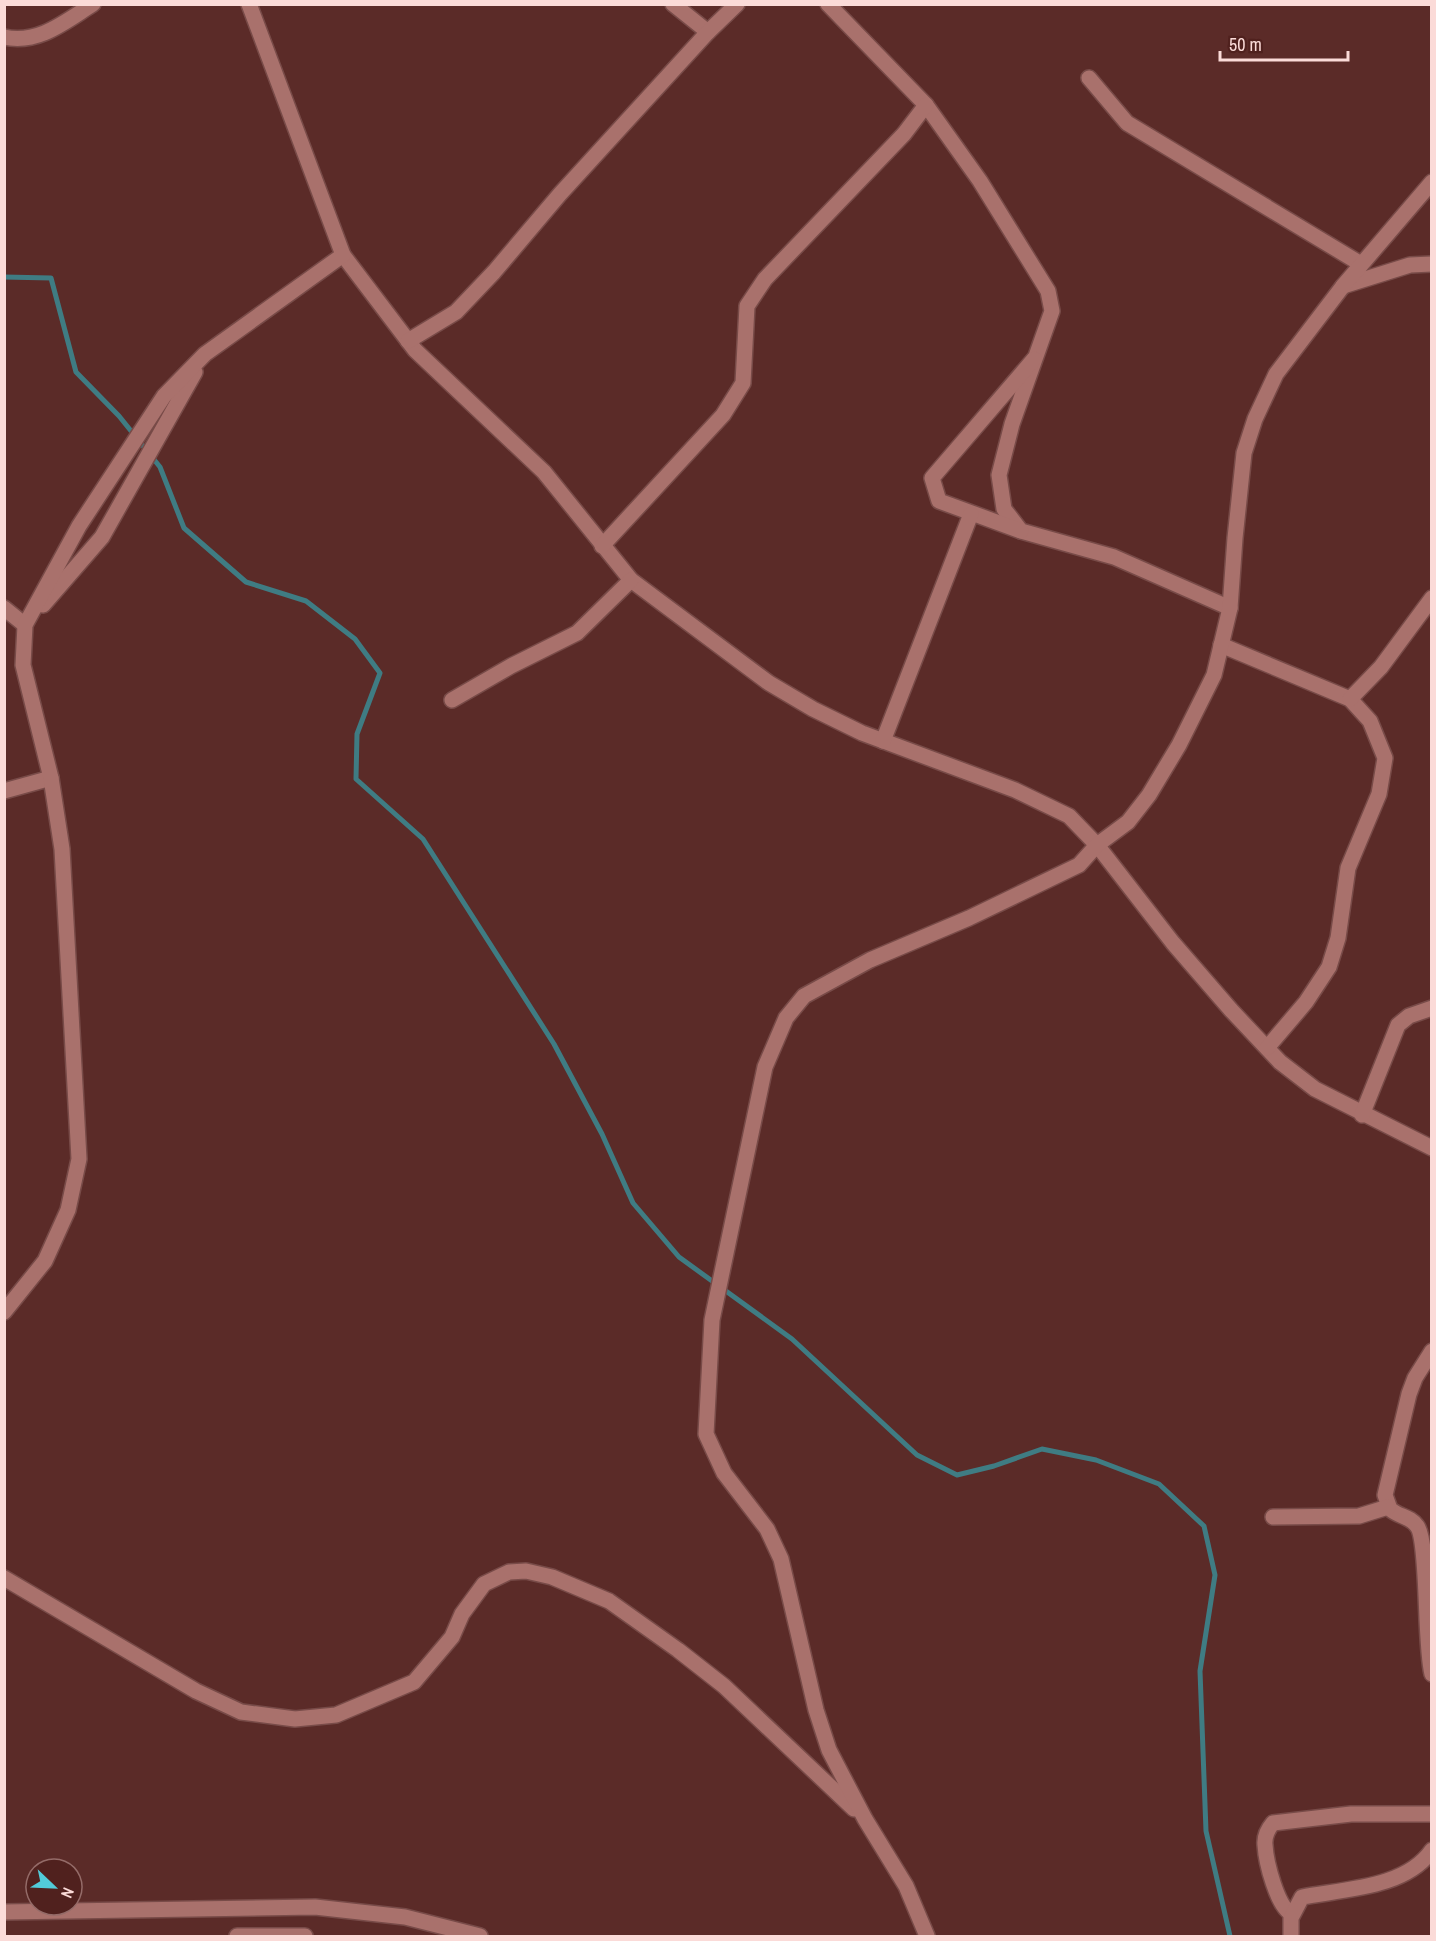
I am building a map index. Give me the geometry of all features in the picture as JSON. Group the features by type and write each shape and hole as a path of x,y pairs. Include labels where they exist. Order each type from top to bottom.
{"street":[{"path":"4,37 15,40 41,36 93,4"},
{"path":"249,4 343,255 415,351 544,472 631,580 769,682 813,709 883,741 1015,790 1069,816 1097,845 1173,943 1267,1048 1314,1089 1431,1148"},
{"path":"673,4 708,32"},
{"path":"408,341 456,312 708,32 737,4"},
{"path":"828,4 926,105 980,181 1048,291 1052,311 1012,424 999,475 1004,508 1021,531"},
{"path":"1089,78 1127,123 1362,264"},
{"path":"602,546 723,416 743,383 747,306 765,279 904,134 926,105"},
{"path":"927,1936 906,1886 865,1819 829,1750 781,1559 767,1529 724,1473 706,1434 712,1320 765,1068 786,1018 804,996 870,960 969,918 1079,865 1097,845 1128,822 1149,795 1179,745 1214,675 1230,608 1234,538 1244,453 1276,374 1343,286 1431,182"},
{"path":"4,1312 45,1261 68,1210 78,1159 62,849 51,778 23,665 25,625 79,526 164,396 205,354 343,255"},
{"path":"1343,286 1410,265 1431,264"},
{"path":"25,625 102,537 205,354"},
{"path":"1038,354 932,478 939,501 1021,531 1114,557 1230,608"},
{"path":"883,741 971,514"},
{"path":"452,700 511,666 577,633 631,580"},
{"path":"1350,699 1381,667 1431,598"},
{"path":"4,608 25,625"},
{"path":"1221,645 1350,699 1370,721 1381,744 1384,758 1383,777 1348,868 1338,938 1329,967 1306,1002 1267,1048"},
{"path":"4,791 51,778"},
{"path":"1362,1115 1398,1025 1409,1016 1431,1008"},
{"path":"1389,1507 1385,1495 1409,1394 1414,1378 1431,1351"},
{"path":"1273,1517 1359,1516 1389,1507 1424,1523 1425,1621 1431,1674"},
{"path":"4,1578 196,1691 241,1712 295,1719 336,1715 414,1682 452,1637 462,1614 484,1584 509,1572 526,1570 552,1577 609,1601 678,1650 724,1686 865,1819"},
{"path":"1292,1914 1279,1902 1266,1852 1265,1837 1273,1823 1351,1814 1431,1814"},
{"path":"1290,1936 1292,1914 1302,1897 1396,1878 1416,1868 1431,1850"},
{"path":"4,1912 315,1907 405,1917 480,1936"},
{"path":"237,1936 305,1936"}],"waterway":[{"path":"4,277 51,278 76,372 119,416 160,467 184,528 246,582 306,601 355,639 380,673 357,734 356,779 423,839 554,1044 602,1134 633,1203 679,1257 792,1339 917,1455 957,1475 994,1466 1042,1449 1096,1460 1159,1484 1204,1526 1215,1575 1200,1671 1206,1831 1230,1936"}]}
